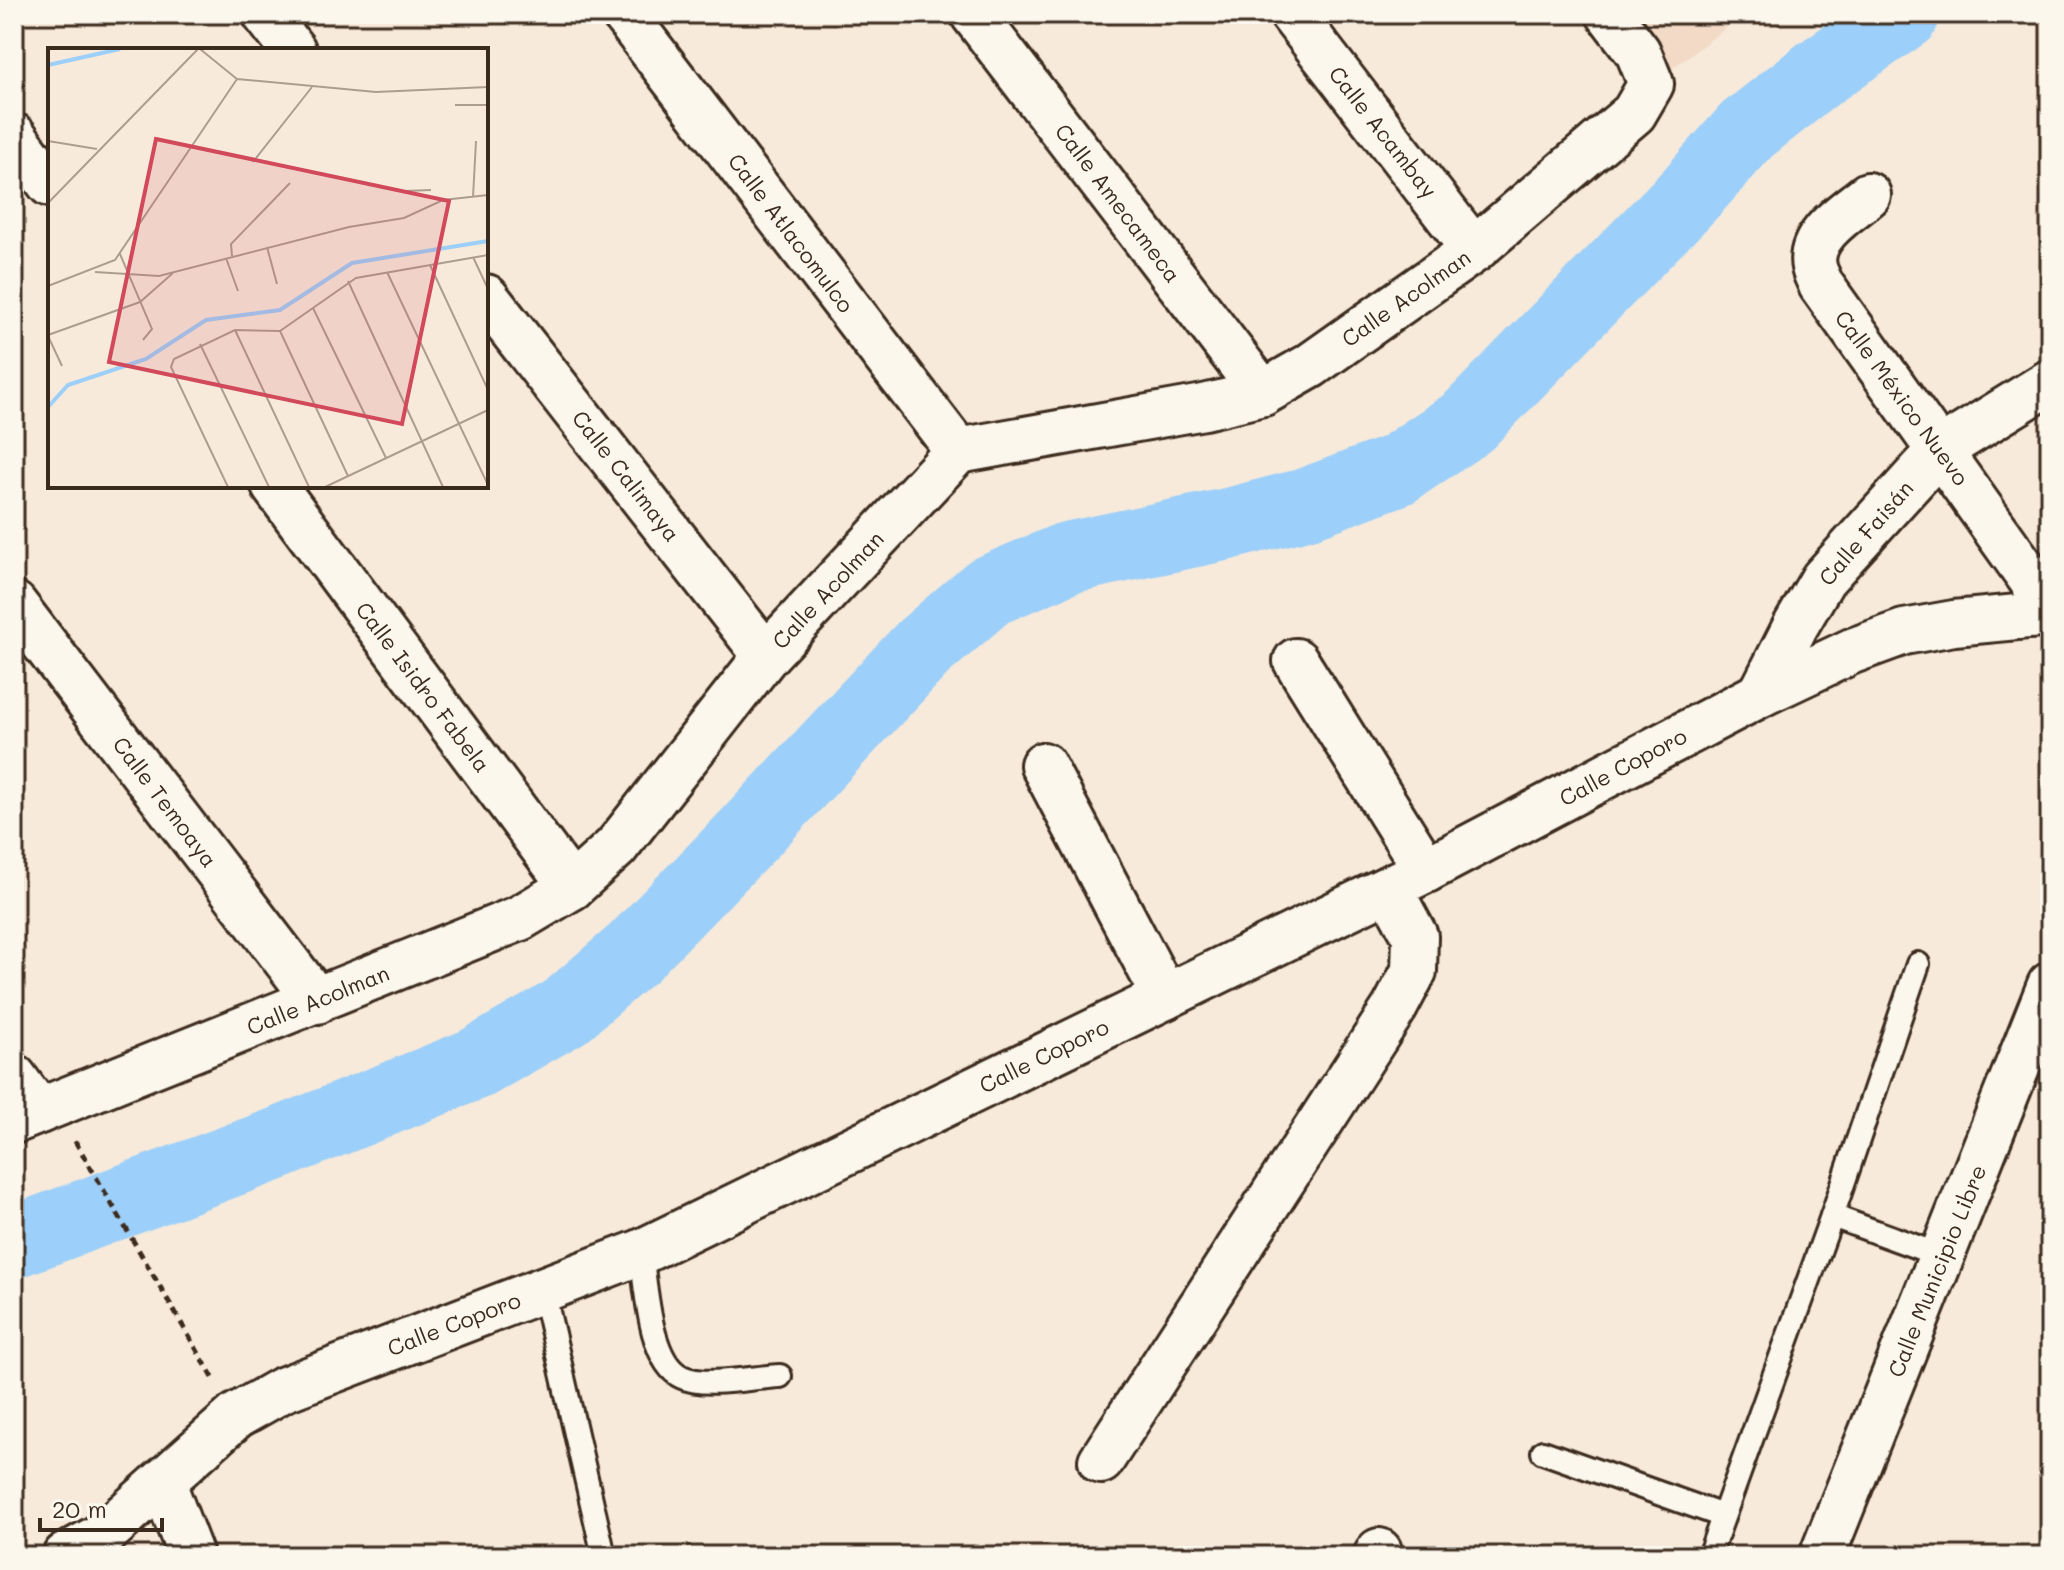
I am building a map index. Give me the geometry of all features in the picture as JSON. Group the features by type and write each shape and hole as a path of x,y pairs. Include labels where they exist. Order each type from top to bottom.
{"street":[{"path":"265,14 291,48"},
{"name":"Calle Atlacomulco","path":"624,14 958,451"},
{"name":"Calle Amecameca","path":"973,14 1263,393"},
{"name":"Calle Acambay","path":"1292,14 1474,250"},
{"name":"Calle Acolman","path":"22,1103 317,1001 520,918 572,887 616,847 766,656 958,451 1204,407 1263,393 1310,366 1474,250 1634,113 1651,84 1638,52 1609,14"},
{"path":"14,136 48,181"},
{"name":"Calle México Nuevo","path":"1868,195 1829,228 1816,245 1813,265 1821,285 2050,606"},
{"name":"Calle Calimaya","path":"488,300 766,656"},
{"name":"Calle Faisán","path":"1761,694 1823,579 1940,450 2050,382"},
{"name":"Calle Isidro Fabela","path":"275,488 572,887"},
{"name":"Calle Temoaya","path":"14,604 317,1001"},
{"name":"Calle Coporo","path":"65,1556 103,1535 236,1416 282,1390 641,1252 1408,879 1761,694 1852,651 1904,632 1954,623 2050,614"},
{"path":"1101,1461 1395,1007 1414,971 1415,936 1408,879 1296,661"},
{"path":"1043,765 1165,997"},
{"name":"Calle Municipio Libre","path":"1822,1556 2050,985"},
{"path":"163,1483 191,1556"}],"lane":[{"path":"1709,1556 1832,1216 1918,964"},
{"path":"1832,1216 1942,1256"},
{"path":"641,1252 657,1347 667,1365 682,1377 702,1381 780,1376"},
{"path":"543,1290 604,1556"},
{"path":"1543,1452 1723,1516"}],"path":[{"path":"99,1181 236,1416"}],"shaded area":[{"path":"1609,14 1745,14 1651,84"}],"waterway":[{"path":"14,1242 282,1142 477,1063 565,1012 633,953 923,648 989,591 1067,558 1306,504 1397,470 1468,422 1692,192 1747,130 1819,73 1904,14"}]}
